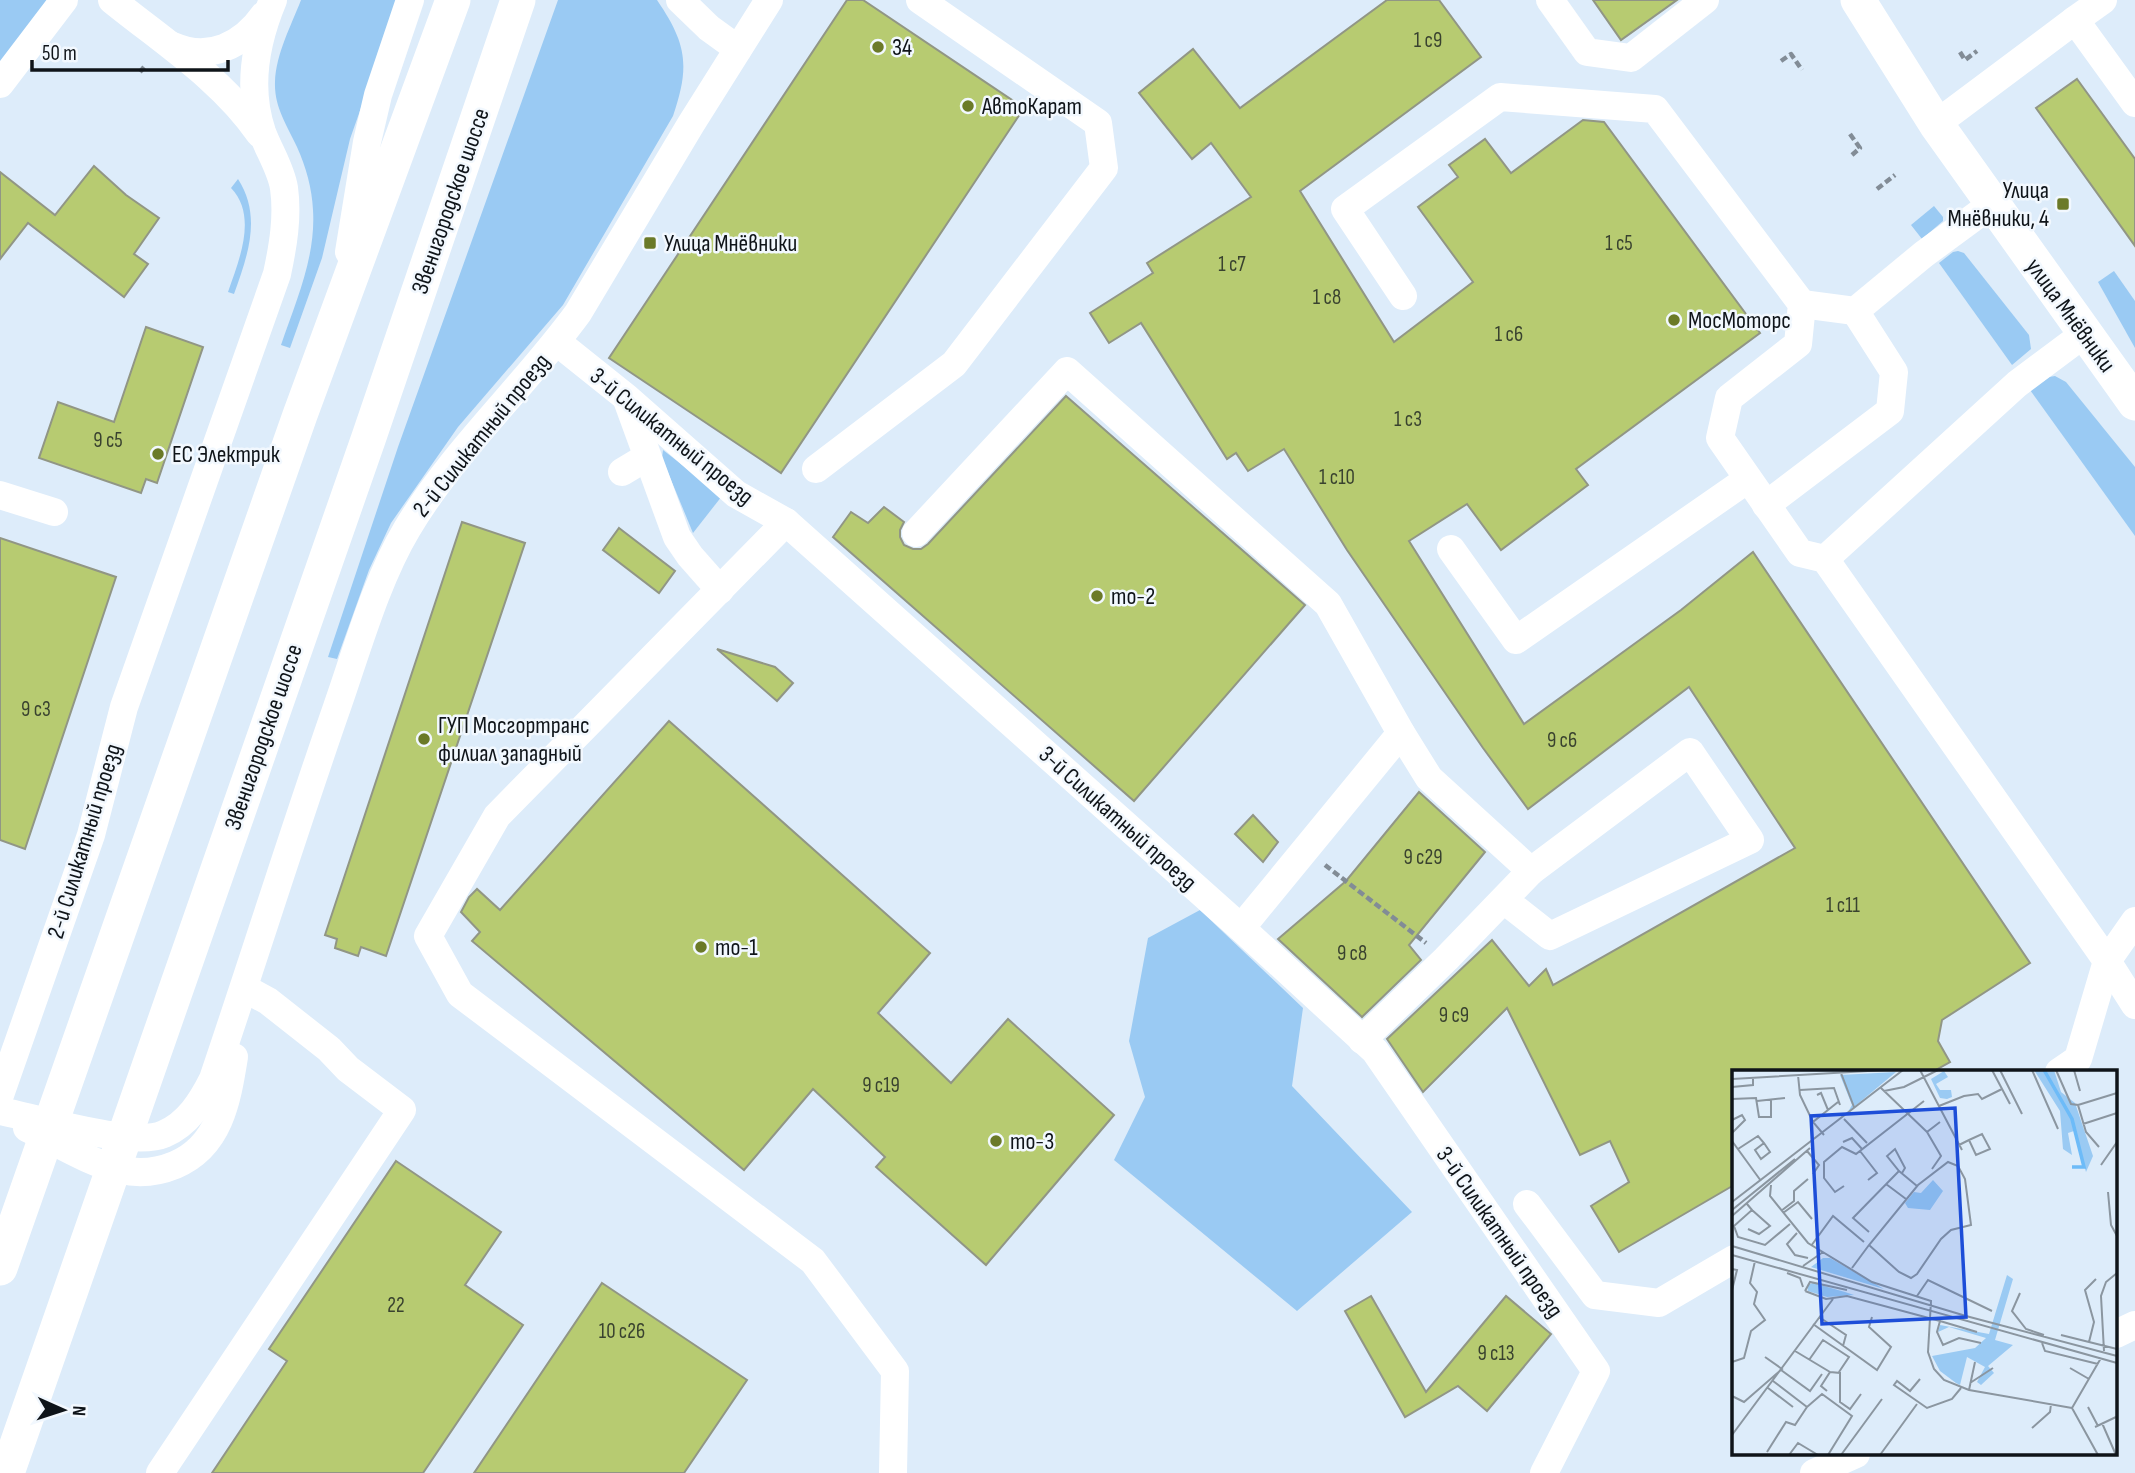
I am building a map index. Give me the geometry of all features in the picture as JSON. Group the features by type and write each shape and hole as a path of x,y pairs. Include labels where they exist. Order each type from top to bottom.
{"main road":[{"path":"0,1268 320,359 453,0"},
{"name":"Звенигородское шоссе","path":"7,1473 369,437 518,0"},
{"name":"улица Мнёвники","path":"1834,0 1859,14"},
{"name":"улица Мнёвники","path":"1839,0 1859,14 2084,334 2131,391"}],"street":[{"path":"0,84 64,0"},
{"path":"112,0 164,42 189,52 225,49 251,31 272,2"},
{"path":"320,359 347,261 367,142 378,95 410,0"},
{"path":"680,0 709,28 738,50"},
{"name":"2-й Силикатный проезд","path":"0,1112 91,1159 120,1170 149,1172 180,1163 207,1142 225,1104 244,988 313,776 384,575 395,552 428,497 578,313 769,0"},
{"path":"816,469 954,364 1104,168 1098,123 920,0"},
{"path":"1550,0 1587,52 1632,58 1705,0"},
{"path":"1936,124 2103,0"},
{"name":"2-й Силикатный проезд","path":"0,1096 91,835 124,707 277,274 284,243 284,186 268,148 257,111 254,68 272,2"},
{"path":"2075,20 2135,103"},
{"name":"2-й Силикатный проезд","path":"164,42 211,79 247,117 268,148"},
{"path":"1403,296 1345,209 1500,97 1655,109 1802,304 1798,344 1729,398 1720,438 1800,553 1825,559 2107,961 2135,1005"},
{"path":"1802,304 1855,311 1924,254 1992,204"},
{"path":"1766,505 1890,411 1894,372 1855,311"},
{"path":"1825,559 2017,384 2084,334"},
{"name":"3-й Силикатный проезд","path":"557,342 736,494 786,522 1375,1051 1597,1371 1544,1473"},
{"path":"916,533 1067,371 1328,604 1429,778 1531,871"},
{"path":"626,398 677,537 720,590"},
{"path":"622,472 647,457"},
{"path":"1451,549 1516,640 1748,479"},
{"path":"0,495 54,512"},
{"path":"786,522 497,816 428,936 460,994 813,1261 895,1371 893,1473"},
{"path":"1241,928 1401,733"},
{"path":"1362,1040 1446,959 1531,871 1690,752 1750,840 1550,936 1504,900"},
{"path":"2062,1070 2078,1059 2107,961 2135,921"},
{"path":"160,1473 402,1110 348,1069 329,1049 268,1001 244,988"},
{"path":"1527,1204 1595,1295 1659,1303 1732,1260"},
{"path":"2118,1333 2135,1325"},
{"path":"1814,1473 1852,1456"}],"path":[{"path":"1960,52 1965,60 1977,51"},
{"path":"1781,61 1791,54 1802,70"},
{"path":"1850,134 1860,148 1852,155"},
{"path":"1877,189 1895,175"},
{"path":"1304,849 1446,959"}],"shaded area":[{"path":"0,0 47,0 0,68"},
{"path":"301,0 399,0 350,139 322,258 290,348 281,345 308,262 313,210 306,170 279,108 275,82 281,51"},
{"path":"558,0 657,0 675,30 683,56 682,83 673,116 563,305 458,427 391,523 369,570 337,659 328,657 398,447"},
{"path":"238,179 245,193 251,221 248,250 234,294 228,292 241,252 245,225 239,199 231,188"},
{"path":"1934,206 1943,221 1922,239 1911,225"},
{"path":"1958,251 1964,253 2029,335 2031,349 2012,365 1939,263"},
{"path":"2114,271 2135,301 2135,348 2098,282"},
{"path":"2055,376 2066,382 2135,467 2135,536 2030,390"},
{"path":"663,450 722,496 693,533 662,458"},
{"path":"1200,910 1303,1008 1292,1086 1412,1212 1297,1311 1114,1160 1145,1097 1129,1041 1148,938"}],"building":[{"path":"847,0 863,0 1024,108 781,473 609,358"},
{"path":"1387,0 1439,0 1481,57 1300,191 1394,342 1473,282 1418,207 1458,177 1449,165 1485,139 1511,173 1583,120 1604,122 1760,333 1576,469 1588,485 1501,550 1467,504 1409,541 1524,724 1681,610 1753,552 2030,963 1942,1020 1938,1041 1950,1062 1936,1070 1732,1070 1732,1186 1619,1252 1591,1206 1629,1182 1610,1141 1580,1155 1507,1008 1423,1092 1387,1039 1492,940 1529,986 1546,969 1553,985 1795,848 1689,687 1528,809 1347,550 1284,449 1248,471 1236,453 1227,459 1141,323 1109,343 1090,313 1153,273 1147,263 1251,197 1211,143 1192,159 1139,93 1193,49 1240,108"},
{"path":"1593,0 1677,0 1621,40"},
{"path":"2077,79 2135,159 2135,246 2036,108"},
{"path":"94,166 126,195 159,218 134,254 148,264 124,297 28,223 0,259 0,172 55,215"},
{"path":"146,327 203,347 157,483 146,479 141,493 39,458 58,402 114,422"},
{"name":"то-2","path":"1066,396 1305,605 1134,801 833,537 851,512 868,523 884,507 904,522 900,537 904,545 921,549"},
{"name":"ГУП Мосгортранс филиал западный","path":"462,522 525,543 386,956 361,947 358,956 335,948 337,939 325,935"},
{"path":"619,528 675,571 659,593 603,550"},
{"path":"0,538 116,577 25,849 0,840"},
{"path":"717,649 775,667 793,683 777,701"},
{"name":"то-1","path":"669,721 930,953 878,1013 951,1083 1008,1019 1114,1115 986,1265 876,1167 885,1157 813,1089 744,1170 472,941 480,932 461,912 469,897 477,889 500,910"},
{"path":"1419,792 1485,852 1409,945 1421,960 1362,1017 1278,939 1346,881"},
{"path":"1253,815 1278,842 1263,862 1235,834"},
{"path":"396,1161 501,1232 465,1285 523,1325 423,1473 212,1473 287,1361 269,1349"},
{"path":"602,1283 747,1380 684,1473 474,1473"},
{"path":"1371,1296 1426,1392 1506,1296 1551,1334 1487,1411 1458,1386 1405,1417 1345,1311"}],"place":[{"name":"34","path":"878,47"},
{"name":"АвтоКарат","path":"968,106"},
{"name":"Улица Мнёвники, 4","path":"2063,204"},
{"name":"Улица Мнёвники","path":"650,243"},
{"name":"МосМоторс","path":"1674,320"},
{"name":"ЕС Электрик","path":"158,454"},
{"name":"то-2","path":"1097,596"},
{"name":"ГУП Мосгортранс филиал западный","path":"424,739"},
{"name":"то-1","path":"701,947"},
{"name":"то-3","path":"996,1141"}]}
